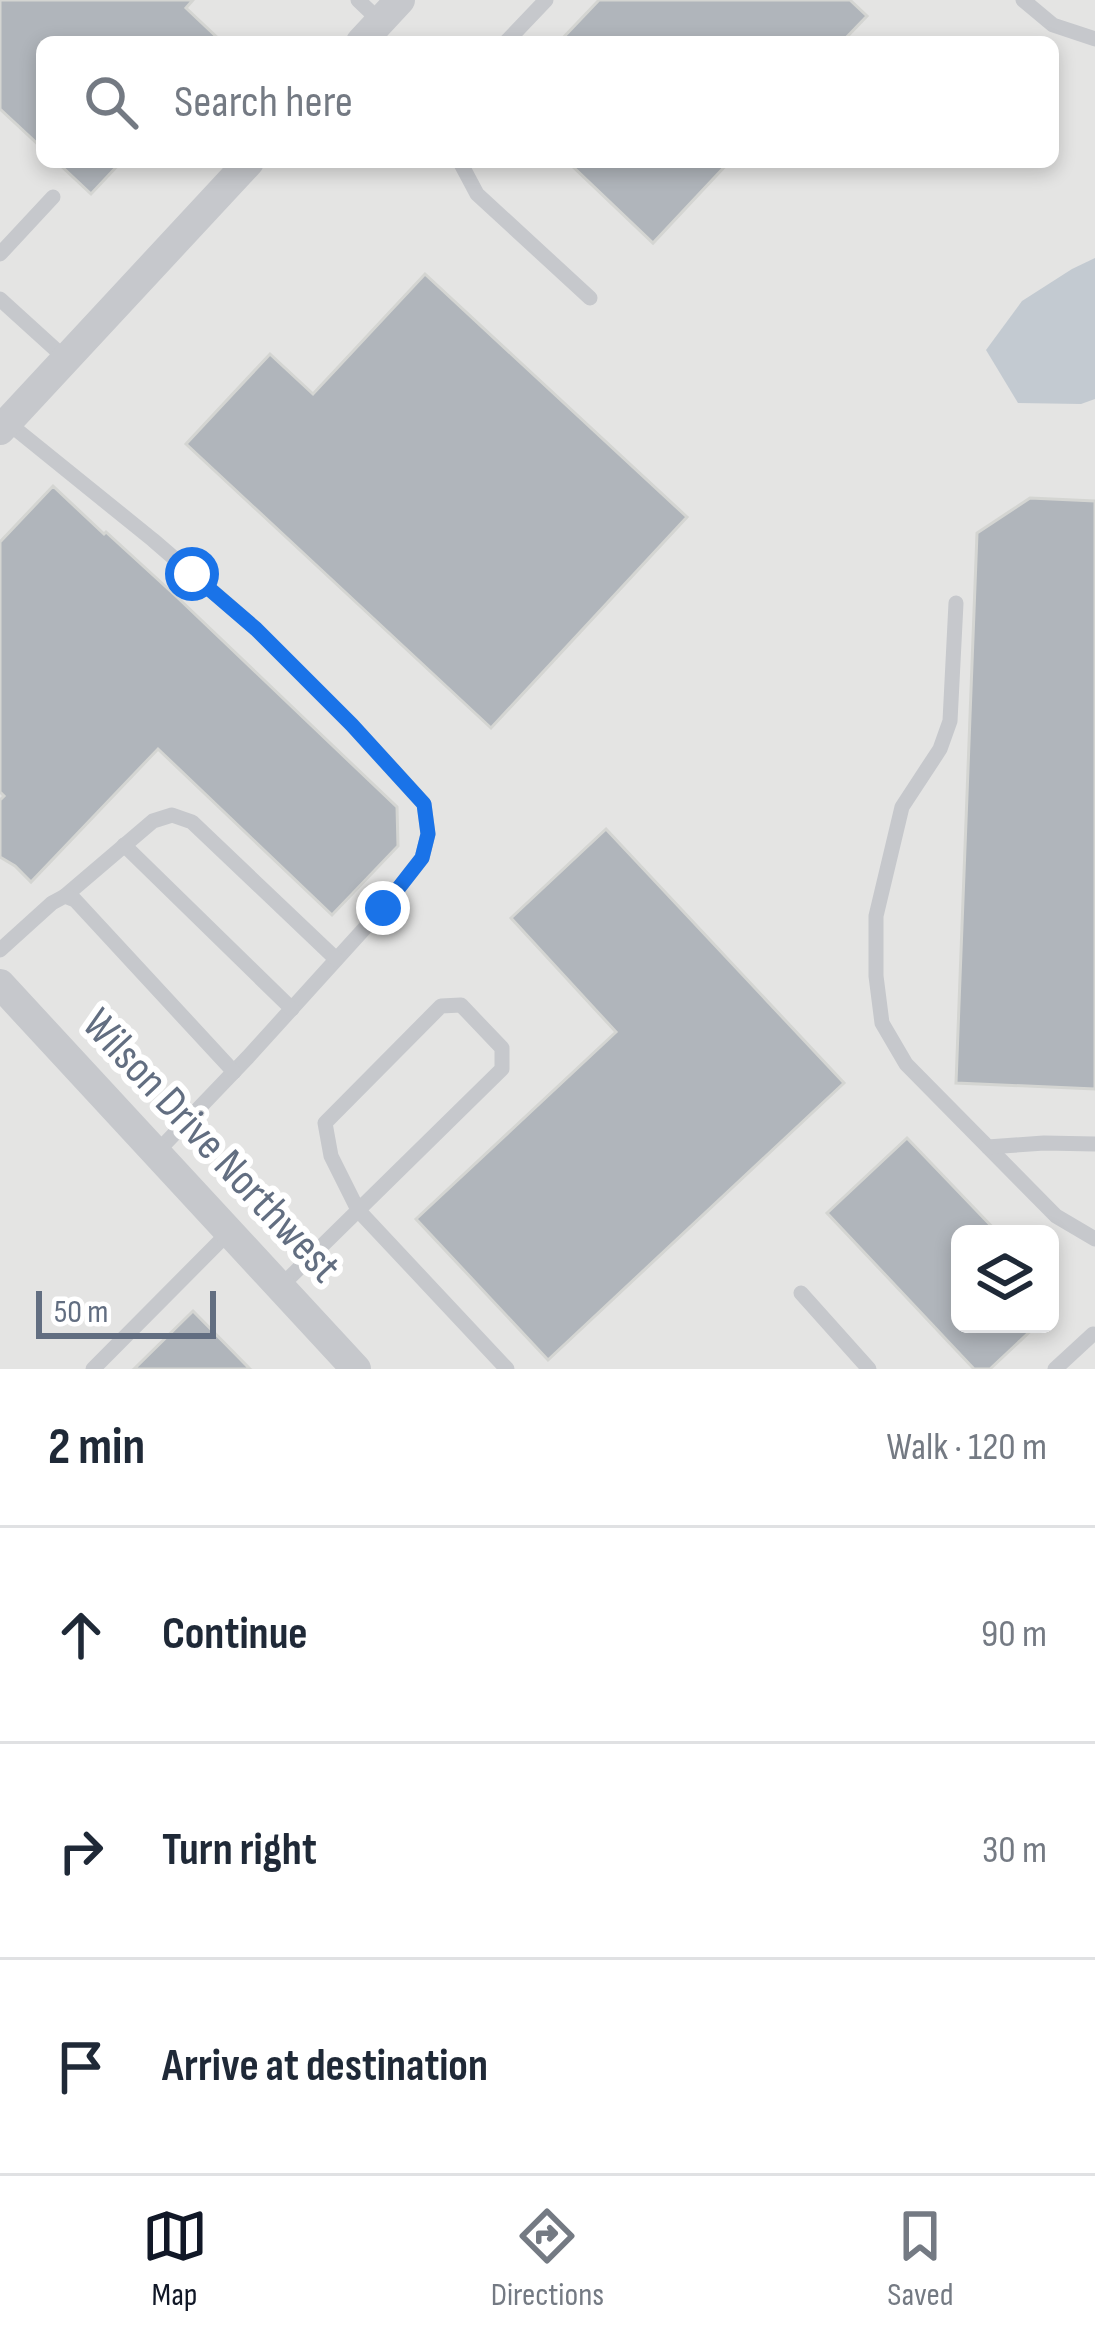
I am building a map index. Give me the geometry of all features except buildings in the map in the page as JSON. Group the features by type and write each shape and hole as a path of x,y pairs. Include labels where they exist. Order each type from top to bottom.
{"street":[{"path":"4,426 243,168"},
{"name":"Wilson Drive Northwest","path":"0,985 356,1369"}],"lane":[{"path":"512,36 546,0"},
{"path":"1023,0 1053,25 1094,40"},
{"path":"463,168 477,194 590,298"},
{"path":"0,254 52,196"},
{"path":"0,298 66,359"},
{"path":"4,426 153,540 256,629 424,804 428,834 422,858 292,1009 156,1153"},
{"path":"956,603 950,721 940,749 902,807 876,916 875,976 882,1023 907,1064 988,1147 1057,1216 1095,1239"},
{"path":"0,950 153,820 172,815 192,822 336,959"},
{"path":"124,845 292,1009"},
{"path":"65,896 75,901 234,1072"},
{"path":"280,1287 358,1210 502,1069 502,1048 461,1004 441,1006 325,1124 331,1156 358,1210 507,1369"},
{"path":"988,1147 1095,1144"},
{"path":"93,1369 230,1232"},
{"path":"801,1293 869,1369"},
{"path":"1055,1369 1093,1334"}],"shaded area":[{"path":"0,0 1095,0 1095,1369 0,1369"},
{"path":"1095,258 1095,399 1081,404 1018,403 986,350 1022,301"}],"route":[{"path":"192,574 256,629 424,804 428,834 422,858 383,908"}]}
